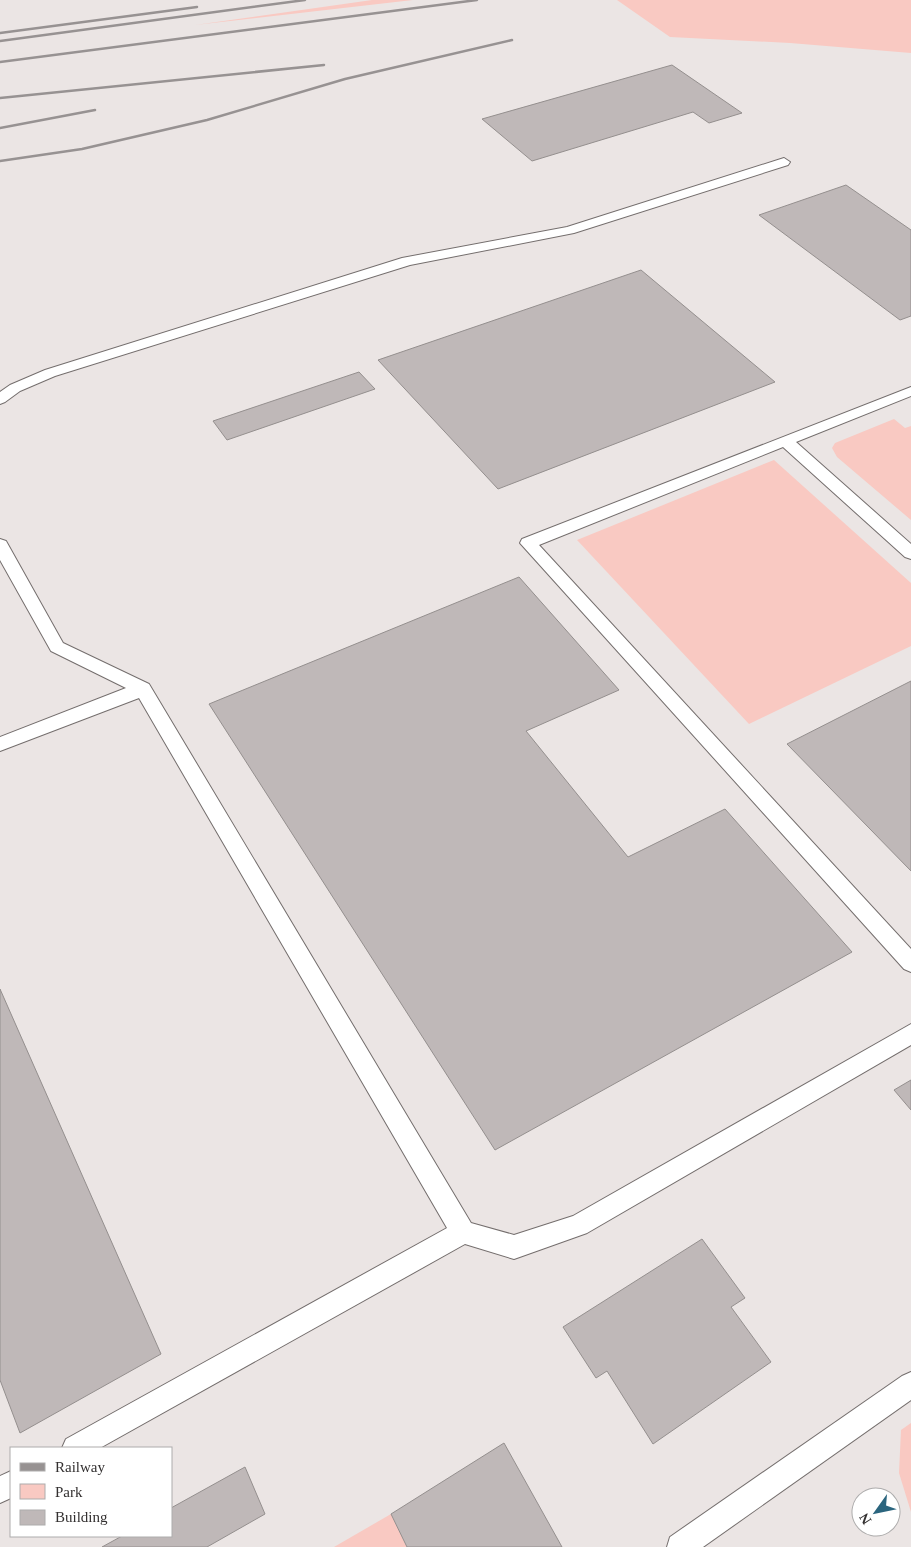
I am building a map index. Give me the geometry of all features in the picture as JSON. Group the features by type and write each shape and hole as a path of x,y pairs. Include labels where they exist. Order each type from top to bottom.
{"lane":[{"path":"0,399 15,388 50,373 407,261 569,230 784,162"},
{"path":"911,391 528,543 911,963"},
{"path":"785,441 911,553"},
{"path":"0,545 56,648 143,689 463,1232 514,1247 579,1225 911,1034"},
{"path":"0,744 143,689"},
{"path":"77,1447 463,1232"},
{"path":"680,1547 911,1385"}],"green space":[{"path":"372,0 413,0 195,25"},
{"path":"617,0 911,0 911,53 790,43 670,37"},
{"path":"894,419 905,428 911,426 911,520 837,457 832,448 835,443"},
{"path":"774,460 911,583 911,646 749,724 577,540"},
{"path":"911,1423 911,1512 899,1473 901,1430"},
{"path":"391,1514 407,1547 334,1547"}],"building":[{"path":"672,65 742,113 709,123 693,112 532,161 482,119"},
{"path":"846,185 911,230 911,316 900,320 759,215"},
{"path":"641,270 775,382 498,489 378,360"},
{"path":"359,372 375,389 227,440 213,421"},
{"path":"519,577 619,690 526,731 628,857 725,809 852,952 495,1150 209,704"},
{"path":"911,681 911,871 787,744"},
{"path":"0,989 161,1354 20,1433 0,1380"},
{"path":"911,1080 911,1110 894,1090"},
{"path":"702,1239 745,1298 731,1307 771,1362 653,1444 607,1371 596,1378 563,1327"},
{"path":"504,1443 562,1547 407,1547 391,1514"},
{"path":"245,1467 265,1514 207,1547 102,1547 120,1537 172,1537 172,1507"}],"railway":[{"path":"0,41 305,0"},
{"path":"0,62 477,0"},
{"path":"0,33 197,7"},
{"path":"0,161 82,149 207,120 345,79 512,40"},
{"path":"0,98 324,65"},
{"path":"0,128 95,110"}]}
